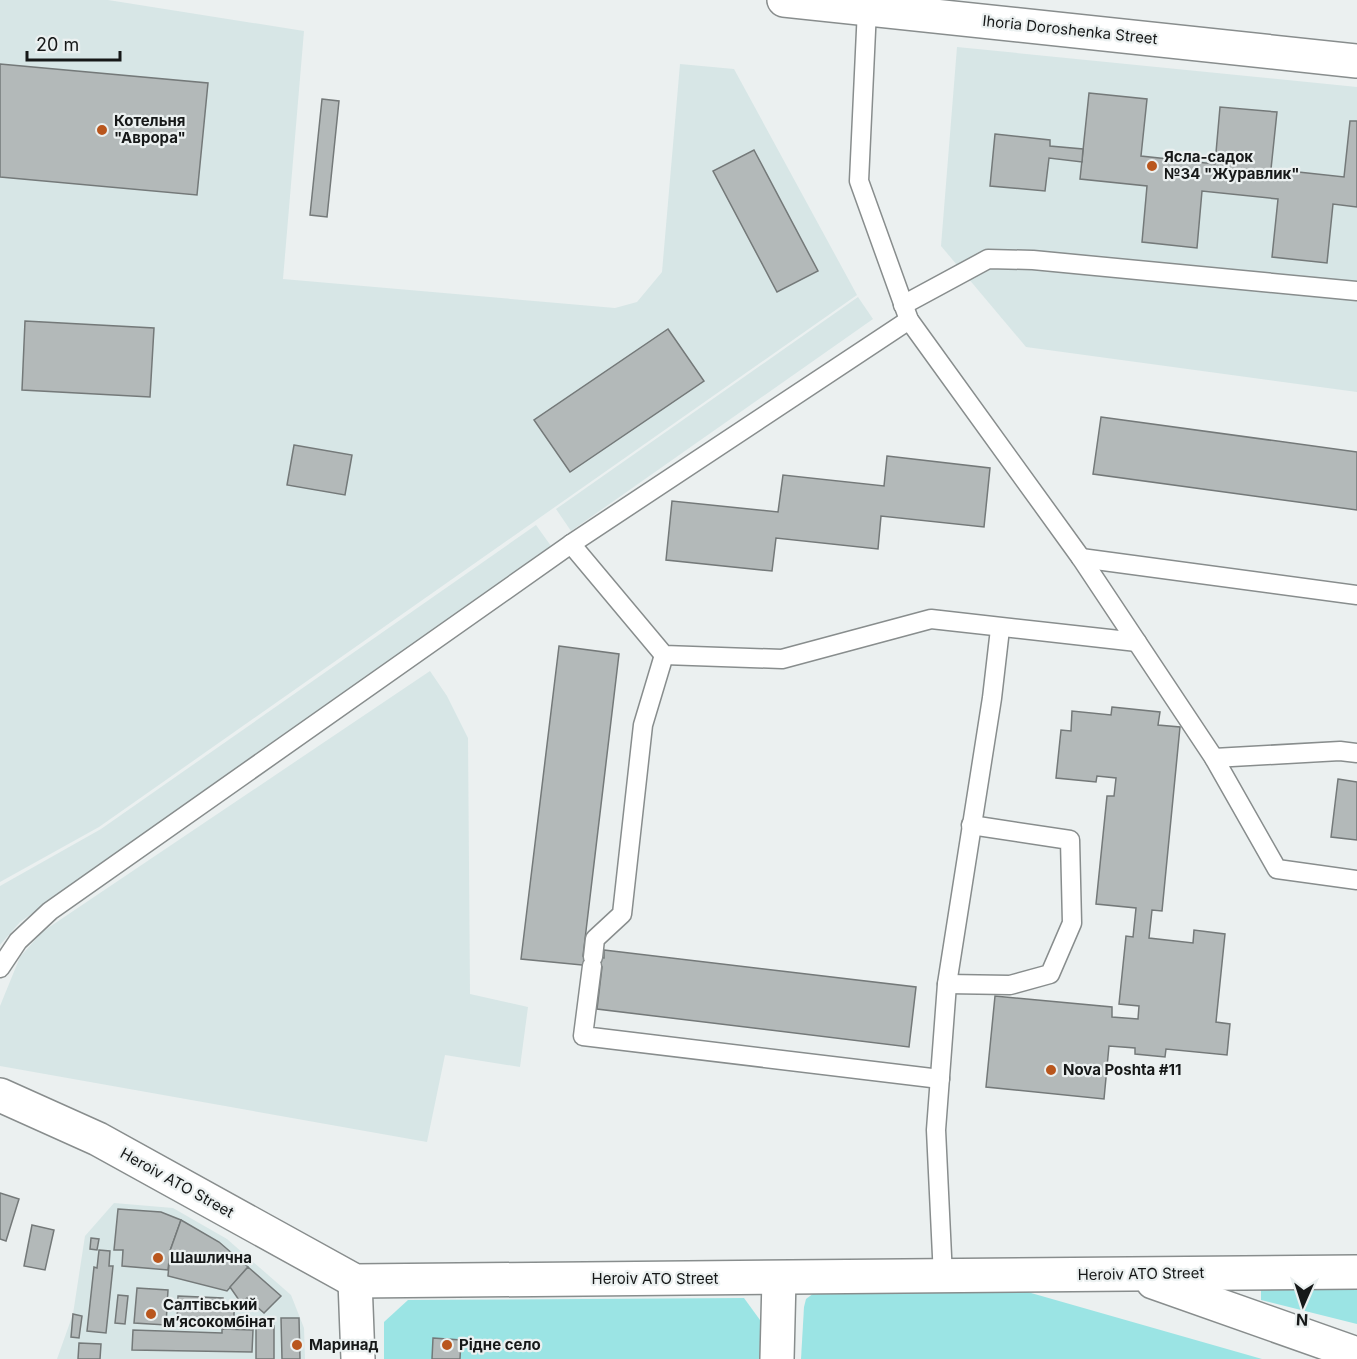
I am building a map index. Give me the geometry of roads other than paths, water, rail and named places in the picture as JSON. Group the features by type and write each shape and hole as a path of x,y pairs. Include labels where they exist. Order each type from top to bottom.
{"main road":[{"name":"Ihoria Doroshenka Street","path":"784,0 867,9 917,7 1357,61"},
{"name":"Heroiv ATO Street","path":"0,1095 98,1139 356,1281 779,1279 1357,1272"},
{"path":"1132,1274 1357,1354"},
{"path":"777,1359 779,1279"},
{"path":"356,1281 358,1359"}],"lane":[{"path":"867,9 859,181 906,312 1081,558 1137,642 1214,758 1277,869 1357,880"},
{"path":"0,968 18,941 50,911 571,544 906,312 988,259 1033,260 1357,291"},
{"path":"571,544 664,656 782,659 932,619 1000,629 1137,642"},
{"path":"1081,558 1357,595"},
{"path":"943,1277 936,1130 946,984 992,698 1000,629"},
{"path":"664,656 643,725 622,914 596,939 583,1036 940,1079"},
{"path":"1214,758 1340,751 1357,753"},
{"path":"946,984 1010,985 1050,974 1072,923 1070,840 971,825"}],"place":[{"name":"Котельня \"Аврора\"","path":"102,130"},
{"name":"Ясла-садок №34 \"Журавлик\"","path":"1152,166"},
{"name":"Nova Poshta #11","path":"1051,1070"},
{"name":"Шашлична","path":"158,1258"},
{"name":"Салтівський мʼясокомбінат","path":"151,1314"},
{"name":"Маринад","path":"297,1345"},
{"name":"Рідне село","path":"447,1345"}]}
